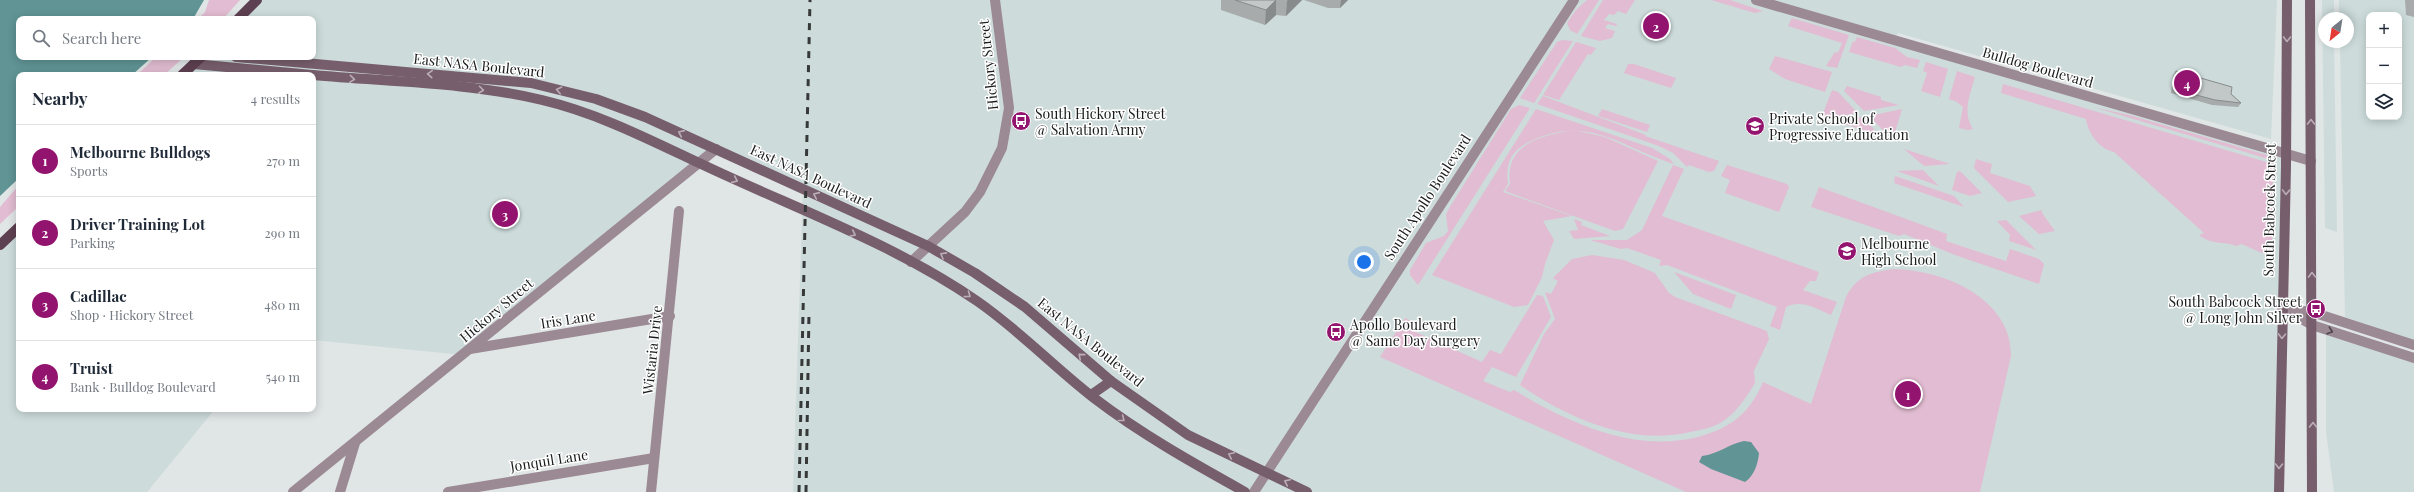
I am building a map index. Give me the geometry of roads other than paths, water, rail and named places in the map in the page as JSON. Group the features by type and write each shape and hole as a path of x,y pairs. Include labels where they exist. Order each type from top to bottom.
{"main road":[{"path":"241,16 257,0"},
{"name":"South Babcock Street","path":"2279,492 2286,167 2287,0"},
{"path":"2310,1 2312,492"},
{"path":"185,72 198,60"},
{"name":"East NASA Boulevard","path":"270,60 531,83 596,99 645,117 928,246 975,273 1025,307 1111,381 1188,435 1307,492"},
{"name":"East NASA Boulevard","path":"194,64 281,72"},
{"name":"East NASA Boulevard","path":"316,75 440,85 518,94 598,116 911,262 962,291 1003,321 1091,395 1131,426 1172,453 1245,492"},
{"path":"0,244 16,230"},
{"path":"1091,395 1111,381"}],"street":[{"name":"Hickory Street","path":"911,262 965,212 980,192 1002,148 1009,108 995,0"},
{"name":"South Apollo Boulevard","path":"1254,492 1574,0"},
{"name":"Bulldog Boulevard","path":"1756,0 2311,161"},
{"name":"Hickory Street","path":"293,492 355,443 620,225 700,164 716,149"},
{"name":"Wistaria Drive","path":"650,492 670,316 680,211"},
{"path":"2282,308 2312,312 2414,345"},
{"path":"2282,308 2312,325 2414,358"},
{"name":"Iris Lane","path":"470,349 670,316"},
{"path":"2381,334 2382,348"},
{"path":"340,492 355,443"},
{"name":"Jonquil Lane","path":"448,492 654,458"}],"water":[{"path":"0,0 204,0 195,16 16,16 16,60 149,60 135,72 16,72 16,181 0,196"},
{"path":"1744,441 1751,442 1759,453 1755,469 1745,482 1711,469 1699,462 1702,456"}],"railway":[{"path":"799,492 810,0"},
{"path":"806,492 809,312"}],"place":[{"name":"Driver Training Lot","path":"1656,26"},
{"name":"Truist","path":"2187,83"},
{"name":"South Hickory Street @ Salvation Army","path":"1021,121"},
{"name":"Private School of Progressive Education","path":"1755,126"},
{"name":"Cadillac","path":"505,214"},
{"name":"Melbourne High School","path":"1847,251"},
{"name":"South Babcock Street @ Long John Silver","path":"2316,309"},
{"name":"Apollo Boulevard @ Same Day Surgery","path":"1336,332"},
{"name":"Melbourne Bulldogs","path":"1908,394"}]}
